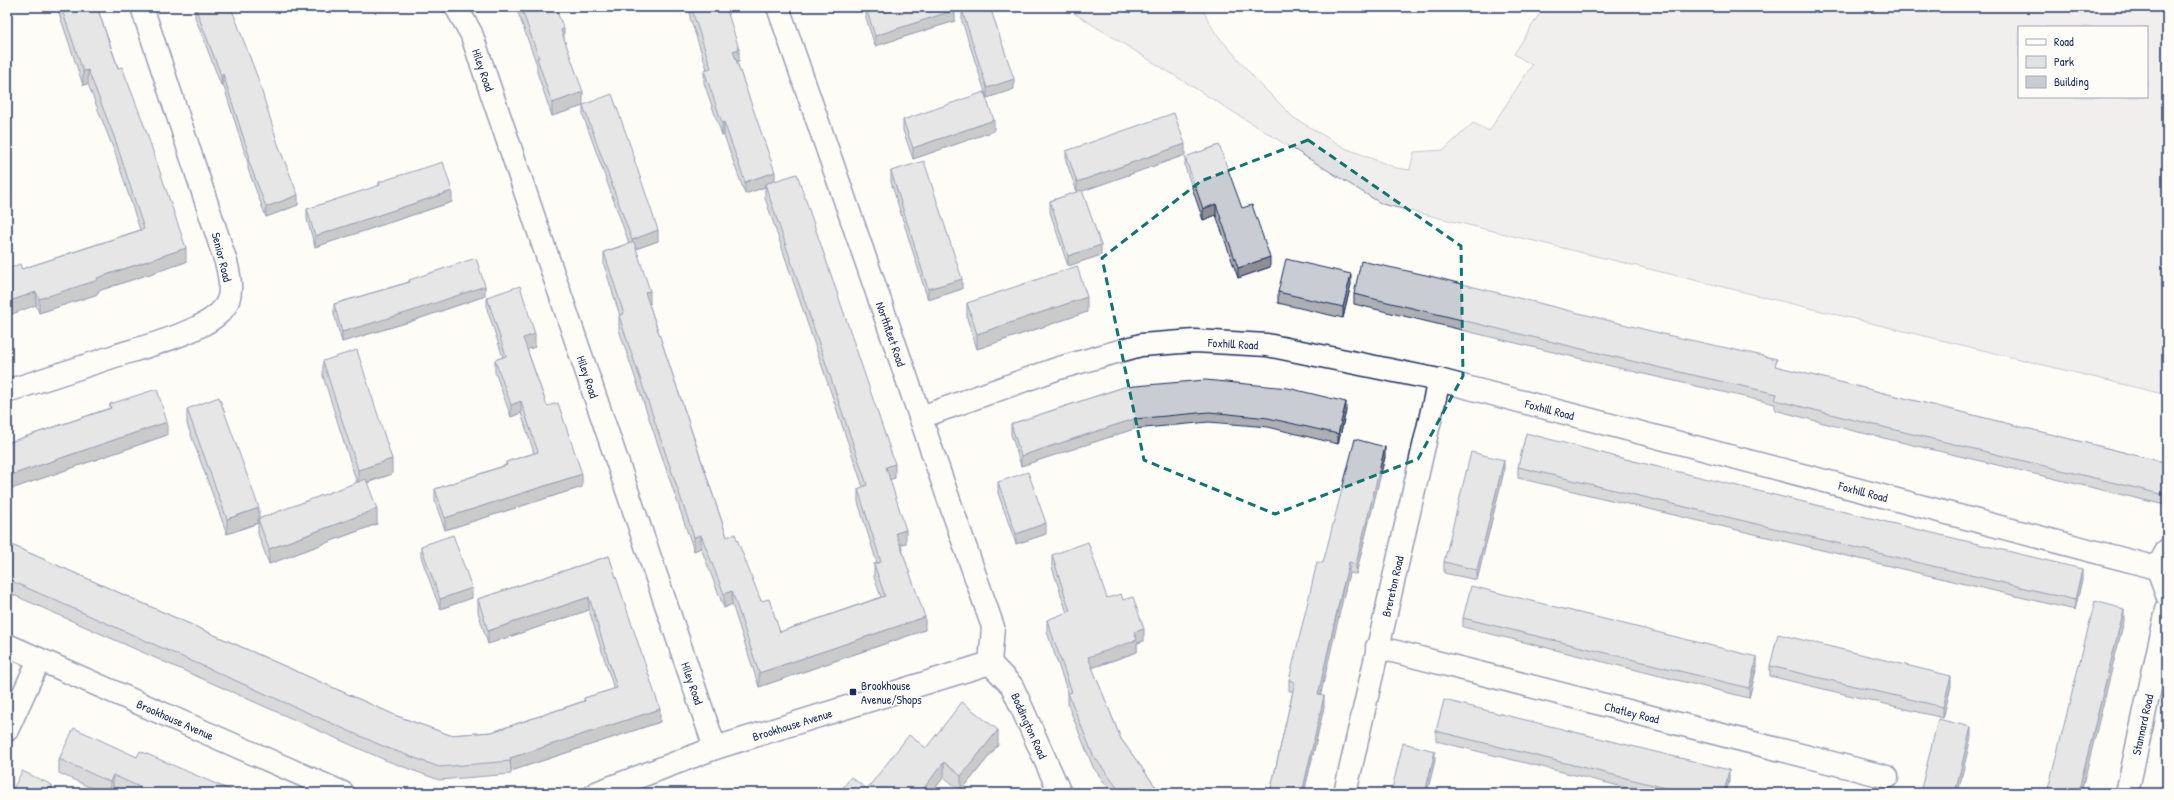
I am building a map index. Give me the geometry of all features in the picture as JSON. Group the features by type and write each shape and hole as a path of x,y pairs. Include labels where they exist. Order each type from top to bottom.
{"street":[{"name":"Senior Road","path":"7,391 166,340 202,325 216,317 224,308 228,300 230,277 226,262 142,7"},
{"name":"Hiley Road","path":"456,7 470,33 715,748"},
{"name":"Northfleet Road","path":"778,7 993,627 990,663"},
{"name":"Foxhill Road","path":"921,417 1059,368 1141,345 1195,341 1267,345 1439,380 2162,559"},
{"name":"Brereton Road","path":"1345,793 1439,380"},
{"path":"2162,559 2167,595"},
{"name":"Stannard Road","path":"2127,793 2167,610"},
{"name":"Brookhouse Avenue","path":"7,646 343,793"},
{"name":"Chatley Road","path":"1377,647 1887,777"},
{"path":"7,730 39,660"},
{"name":"Brookhouse Avenue","path":"596,793 715,748 990,663"},
{"name":"Boddington Road","path":"990,663 1012,686 1060,793"}],"highlighted area":[{"path":"1308,140 1461,246 1463,376 1418,459 1275,514 1144,460 1102,258 1201,181"}],"green space":[{"path":"1064,7 1201,7 1214,31 1257,81 1294,118 1345,148 1396,168 1410,170 1414,152 1444,150 1473,123 1489,131 1532,65 1514,54 1544,7 2167,7 2167,395 1382,204"}],"building":[{"path":"61,7 97,7 118,68 122,67 143,122 186,248 97,278 98,280 39,299 36,292 7,302 7,269 20,264 22,269 144,229 115,139 88,70 83,71"},
{"path":"195,7 231,7 257,76 279,147 298,195 266,207 248,159 250,158 223,74 221,75"},
{"path":"521,7 555,7 564,29 561,30 583,92 552,103 537,58 539,58"},
{"path":"691,7 726,7 739,49 733,51 775,172 745,182 724,122 722,123 704,70 711,68"},
{"path":"954,7 955,10 875,36 866,8"},
{"path":"972,7 990,7 1014,79 987,88 962,10"},
{"path":"984,92 994,120 913,148 903,120"},
{"path":"612,94 658,230 632,240 583,105"},
{"path":"1174,113 1185,144 1077,182 1066,151"},
{"path":"1219,145 1242,208 1252,205 1270,257 1238,268 1216,204 1203,209 1185,157"},
{"path":"924,161 962,279 928,289 891,171"},
{"path":"443,162 452,191 315,236 307,209 380,185 379,182"},
{"path":"797,174 895,464 886,467 906,530 896,533 925,617 759,673 732,591 724,594 701,535 694,537 619,316 624,314 604,252 634,242 650,291 645,292 727,537 735,534 761,601 769,599 780,632 885,596 874,564 881,562 858,489 867,485 765,184"},
{"path":"1082,190 1101,245 1068,256 1050,201"},
{"path":"476,258 485,286 409,312 342,332 334,304 410,282 409,280"},
{"path":"1286,259 1351,274 1343,307 1278,292"},
{"path":"1361,261 1426,275 1667,335 1777,359 1775,366 2167,463 2167,487 2165,495 1775,400 1777,394 1644,364 1354,294"},
{"path":"1077,266 1087,297 977,334 967,303"},
{"path":"520,286 535,334 523,338 547,406 558,403 582,474 445,518 435,489 507,465 506,462 538,452 521,401 511,405 495,360 506,356 487,297"},
{"path":"357,350 392,459 358,470 323,361"},
{"path":"1205,380 1288,388 1346,402 1338,434 1268,418 1209,412 1134,419 1021,456 1011,424 1124,387"},
{"path":"157,389 167,422 8,476 7,443 111,408 110,404"},
{"path":"219,397 259,508 227,519 187,409"},
{"path":"1526,433 1617,457 2082,569 2075,600 1518,467"},
{"path":"1355,439 1385,447 1356,564 1349,562 1340,598 1318,695 1324,696 1302,793 1270,793 1295,682 1289,680 1317,562 1323,563"},
{"path":"1471,452 1504,460 1477,570 1444,562"},
{"path":"1028,472 1046,523 1016,534 998,482"},
{"path":"366,479 377,509 269,549 258,519"},
{"path":"453,535 472,588 440,599 421,546"},
{"path":"1088,542 1107,598 1121,594 1123,600 1133,597 1144,629 1134,632 1137,640 1088,657 1121,739 1155,786 1173,793 1121,793 1093,755 1068,693 1072,692 1047,620 1070,611 1052,555"},
{"path":"7,543 397,716 450,735 492,732 585,701 584,698 617,688 589,597 488,631 478,599 609,556 660,709 510,758 511,761 439,767 385,747 7,579"},
{"path":"1471,586 1757,657 1749,688 1463,618"},
{"path":"2095,601 2124,609 2078,793 2047,793"},
{"path":"1778,634 1951,676 1943,707 1770,666"},
{"path":"1444,700 1729,770 1724,793 1686,793 1436,731"},
{"path":"962,702 998,730 961,776 944,762 920,793 839,793 851,777 867,789 909,735 926,748"},
{"path":"1938,719 1971,727 1955,793 1920,793"},
{"path":"74,728 137,757 140,751 237,793 153,793 113,775 110,782 59,759"},
{"path":"1403,743 1435,751 1425,793 1391,793"},
{"path":"22,771 52,785 48,793 11,793"}],"place":[{"name":"Brookhouse Avenue/Shops","path":"853,692"}]}
